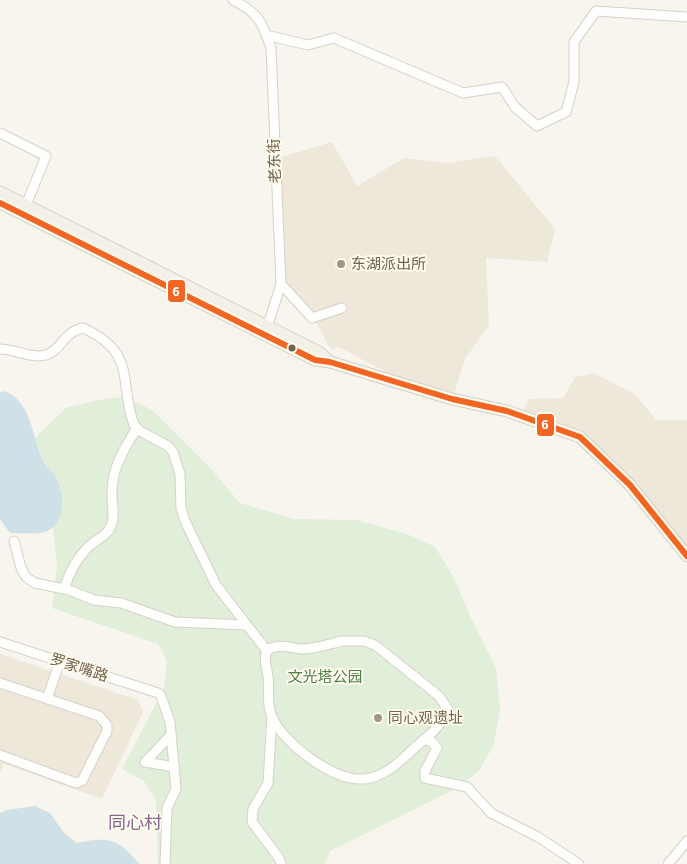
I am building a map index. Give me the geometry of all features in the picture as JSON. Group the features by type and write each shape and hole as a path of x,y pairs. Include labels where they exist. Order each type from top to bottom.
{"main road":[{"path":"0,192 24,210"},
{"path":"0,203 24,210 267,331 319,352 330,362 452,399 507,411 580,437 630,484 687,556"}],"street":[{"name":"老东街","path":"233,0 248,3 261,22 271,48 280,284 267,331"},
{"path":"266,35 308,45 334,38 463,93 502,87 515,107 537,126 566,112 574,82 574,42 596,11 687,17"},
{"path":"0,133 46,156 24,210"},
{"path":"280,284 312,318 342,308"},
{"path":"0,349 36,356 46,355 76,330 83,328 92,332 120,357 126,375 130,416 137,428 173,452 180,474 181,508 184,521 216,585 267,651"},
{"path":"64,589 68,576 78,560 111,528 114,518 112,491 118,463 123,450 137,428"},
{"path":"14,541 20,568 26,577 35,583 64,589 94,600 121,603 181,622 246,625"},
{"path":"342,641 364,641 375,645 439,696 447,708 446,715 397,765 368,778 356,779 329,770 314,762 290,740 272,717 268,706 269,682 265,657 267,651 281,646 296,648 312,648 342,641"},
{"name":"罗家嘴路","path":"0,642 158,693 163,699 171,730"},
{"path":"48,699 60,661"},
{"path":"0,683 99,716 107,725 107,731 82,781 76,783 0,755"},
{"path":"272,717 268,783 253,810 252,822 280,858 281,864"},
{"path":"171,730 144,762 174,767"},
{"path":"166,864 167,808 176,789 171,730"},
{"path":"424,739 432,742 437,748 425,771 425,778 467,787 491,813 538,837 579,864"},
{"path":"668,864 687,841"}],"path":[{"path":"181,622 179,596 185,591 197,588 223,612 229,625"},
{"path":"195,624 198,642 212,660 214,671 212,690 195,731"},
{"path":"296,648 300,662 310,680 321,693 356,720 367,734"},
{"path":"391,719 422,714 439,724"},
{"path":"171,730 178,724 195,731 213,744 242,750 269,776"},
{"path":"293,864 329,770 339,750 373,731"}],"shaded area":[{"path":"332,142 357,186 404,158 447,163 495,156 555,229 547,262 486,258 489,325 465,359 452,399 380,369 339,347 331,350 317,324 281,284 275,159"},
{"path":"594,373 635,394 656,420 687,420 687,556 580,437 521,415 529,399 563,398 575,377"},
{"path":"5,391 14,396 25,411 30,420 43,461 54,474 60,487 62,502 60,516 57,523 48,531 32,534 10,533 0,519 0,393"},
{"path":"0,654 138,700 143,712 102,799 4,764 0,772"},
{"path":"35,806 50,813 64,833 77,843 97,840 112,841 125,849 139,864 0,864 0,813 7,810"}],"green space":[{"name":"文光塔公园","path":"124,397 152,410 211,469 240,503 294,519 356,520 407,534 435,547 453,576 496,668 500,711 493,746 479,771 451,791 330,851 325,864 158,864 156,800 144,781 122,769 164,688 167,661 158,644 52,608 57,564 53,527 61,512 61,488 43,462 35,438 66,408 98,400"}],"transit line":[{"name":"6","path":"0,203 315,360 330,362 452,399 507,411 580,437 630,485 687,556"}],"place":[{"name":"东湖派出所","path":"341,264"},
{"name":"同心观遗址","path":"378,718"}],"district":[{"name":"同心村","path":"135,823"}]}
